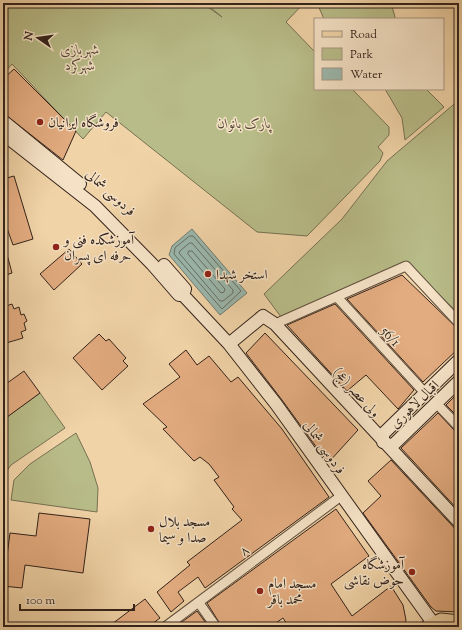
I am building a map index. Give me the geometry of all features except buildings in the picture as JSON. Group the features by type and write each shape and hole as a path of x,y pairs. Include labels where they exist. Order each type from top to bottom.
{"main road":[{"name":"فردوسی شمالی","path":"3,121 99,199 130,229 185,289 184,295"},
{"name":"فردوسی شمالی","path":"3,134 95,206 147,258 179,295 184,295 229,344 276,404 430,625"},
{"path":"229,344 263,316 275,324"},
{"name":"ولی عصر (عج)","path":"275,324 383,442 459,522"},
{"name":"اقبال لاهوری","path":"459,360 384,434 383,442 392,446 459,380"},
{"path":"430,625 446,620 459,622"}],"street":[{"path":"275,324 406,266 459,323"},
{"name":"56/1","path":"337,297 425,394"},
{"path":"436,403 459,427"},
{"name":"۸","path":"165,627 341,496"},
{"path":"199,603 216,627"}],"green space":[{"name":"پارک بانوان","path":"3,3 202,3 222,17 205,3 304,3 286,22 314,51 314,90 353,90 389,127 389,135 378,147 383,153 380,161 307,236 257,232 106,112 83,139 12,64 3,74"},
{"path":"317,3 391,3 395,17 394,18 324,18"},
{"path":"386,90 427,90 444,107 405,140 402,118"},
{"path":"459,100 459,314 407,263 281,317 264,294 342,219 387,161"},
{"path":"40,393 65,428 11,465 3,476 3,420"},
{"path":"76,433 90,462 98,488 97,512 11,500 14,480 30,464"}],"water":[{"name":"استخر شهدا","path":"192,229 247,293 220,315 169,255 172,246"}],"place":[{"name":"فروشگاه ایرانیان","path":"40,122"},
{"name":"آموزشکده فنی و حرفه ای پسران","path":"56,247"},
{"name":"استخر شهدا","path":"208,274"},
{"name":"مسجد بلال صدا و سیما","path":"151,529"},
{"name":"آموزشگاه حوض نقاشی","path":"412,572"},
{"name":"مسجد امام محمد باقر","path":"260,591"}],"park label":[{"name":"شهربازی شهرکرد","path":"80,58"}]}
